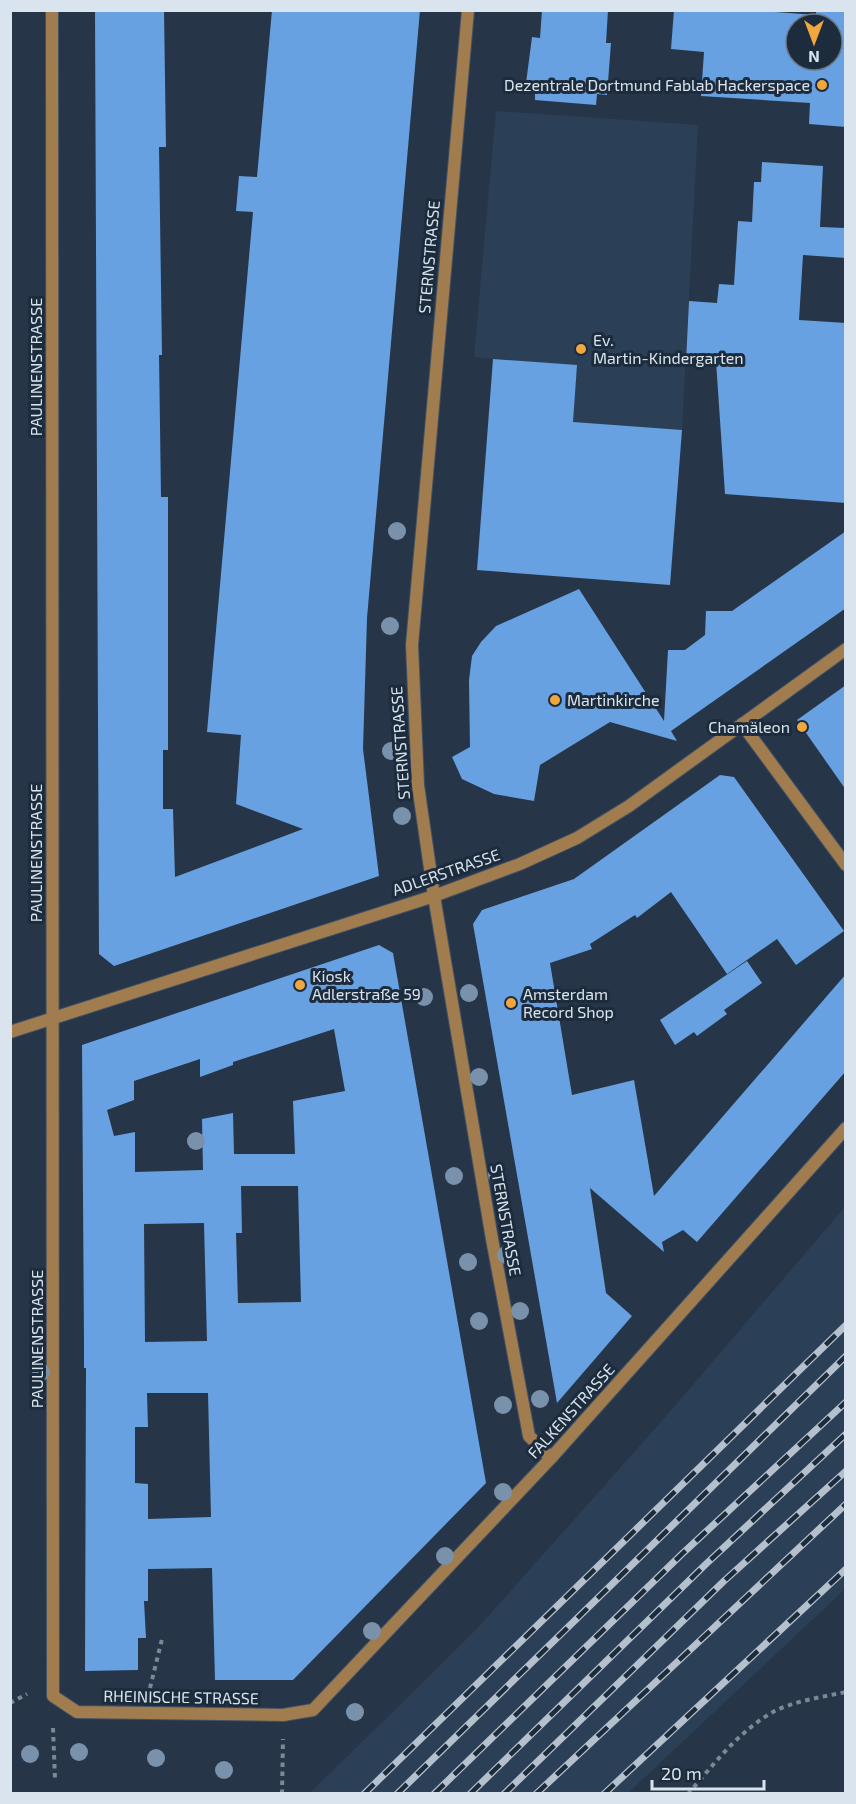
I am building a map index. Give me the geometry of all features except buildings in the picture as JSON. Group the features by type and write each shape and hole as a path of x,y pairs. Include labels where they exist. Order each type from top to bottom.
{"street":[{"name":"PAULINENSTRASSE","path":"52,10 53,1696"},
{"name":"STERNSTRASSE","path":"468,10 412,645 418,785 434,896 492,1239 529,1436 551,1458"},
{"name":"ADLERSTRASSE","path":"10,1032 434,896 520,864 577,838 629,806 846,649"},
{"path":"742,724 846,865"},
{"name":"FALKENSTRASSE","path":"313,1710 551,1458 846,1128"},
{"name":"RHEINISCHE STRASSE","path":"53,1696 77,1712 283,1715 313,1710"}],"path":[{"path":"144,1712 162,1639"},
{"path":"688,1794 725,1752 773,1712 812,1699 846,1692"},
{"path":"53,1696 55,1779"},
{"path":"282,1794 283,1715"}],"shaded area":[{"name":"Ev. Martin-Kindergarten","path":"496,111 698,125 682,430 670,585 559,576 577,366 474,357"},
{"path":"845,1207 845,1589 628,1793 310,1793 475,1631 662,1421"}],"railway":[{"path":"364,1794 846,1325"},
{"path":"397,1794 846,1356"},
{"path":"434,1794 683,1553 846,1402"},
{"path":"470,1794 706,1564 846,1434"},
{"path":"504,1794 724,1581 846,1471"},
{"path":"536,1794 846,1504"},
{"path":"604,1794 846,1569"}],"place":[{"name":"Dezentrale Dortmund Fablab Hackerspace","path":"822,85"},
{"name":"Ev. Martin-Kindergarten","path":"581,349"},
{"name":"Martinkirche","path":"555,700"},
{"name":"Chamäleon","path":"802,727"},
{"name":"Kiosk Adlerstraße 59","path":"300,985"},
{"name":"Amsterdam Record Shop","path":"511,1003"}]}
